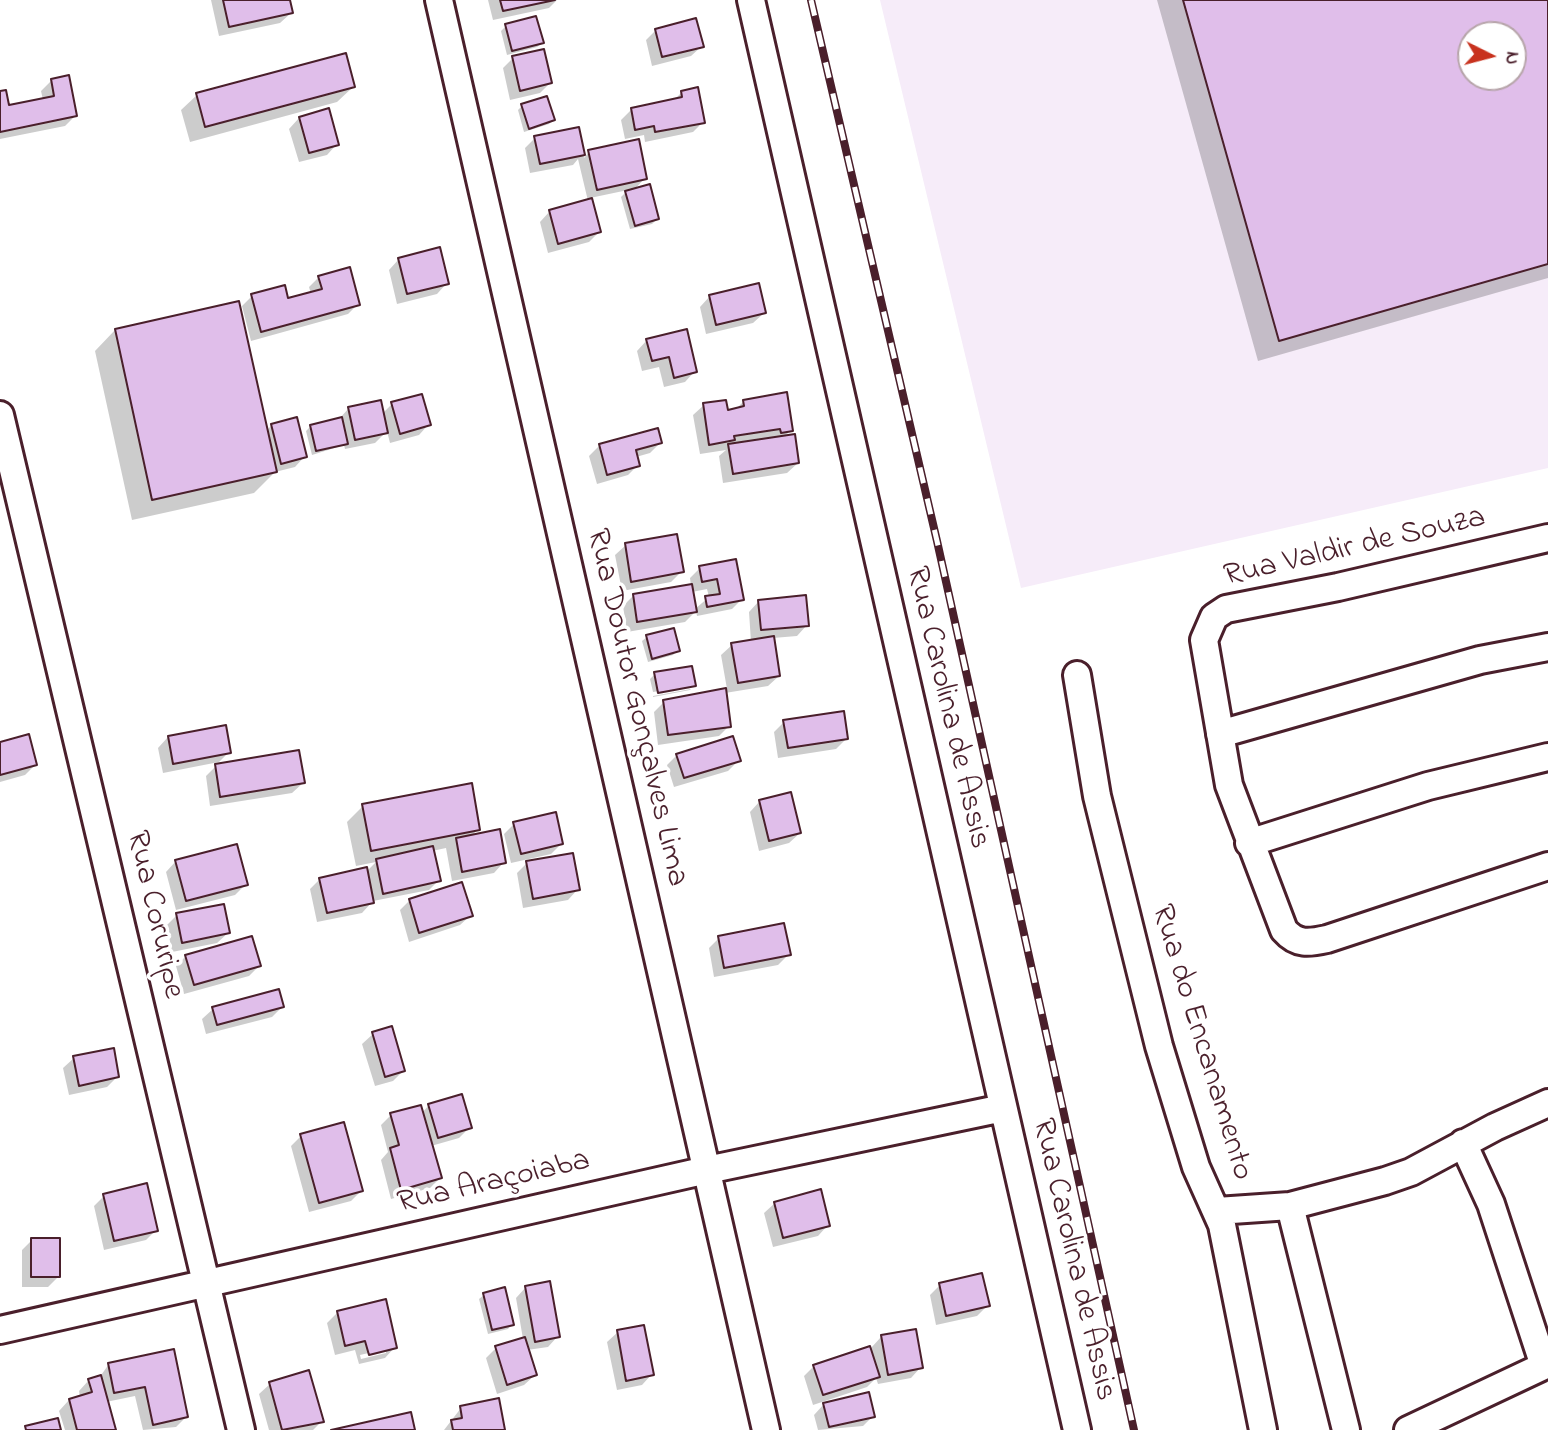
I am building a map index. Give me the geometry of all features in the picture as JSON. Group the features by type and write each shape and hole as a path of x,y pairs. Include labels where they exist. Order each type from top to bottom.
{"street":[{"name":"Rua Doutor Gonçalves Lima","path":"439,0 766,1430"},
{"name":"Rua Carolina de Assis","path":"751,0 1077,1430"},
{"name":"Rua Coruripe","path":"0,415 241,1430"},
{"name":"Rua Valdir de Souza","path":"1548,538 1338,587 1226,609 1214,617 1204,639 1229,785 1284,930 1299,942 1327,939 1548,866"},
{"path":"1220,734 1480,660 1548,647"},
{"name":"Rua do Encanamento","path":"1077,675 1097,796 1159,1046 1196,1167 1217,1212 1240,1305 1263,1430"},
{"path":"1249,843 1428,786 1548,757"},
{"path":"1217,1212 1290,1206 1411,1172 1463,1143 1548,1103"},
{"name":"Rua Araçoiaba","path":"0,1330 707,1170 1003,1108"},
{"path":"1408,1430 1546,1365 1491,1204 1463,1143"},
{"path":"1290,1206 1346,1430"}],"shaded area":[{"path":"880,0 1548,0 1548,468 1021,588"}],"building":[{"path":"223,0 290,0 293,13 229,27"},
{"path":"500,0 555,0 503,11"},
{"path":"1183,0 1548,0 1548,264 1279,341"},
{"path":"536,16 544,43 512,51 505,24"},
{"path":"696,18 704,47 662,57 655,29"},
{"path":"544,49 552,83 520,91 512,56"},
{"path":"346,53 355,87 205,127 196,93"},
{"path":"69,75 77,116 0,132 0,91 6,90 9,105 54,96 51,79"},
{"path":"698,87 705,123 655,132 654,126 635,130 631,108 682,97 681,91"},
{"path":"547,96 555,120 529,129 521,104"},
{"path":"329,108 339,145 309,153 299,117"},
{"path":"579,127 585,155 540,164 534,136"},
{"path":"639,139 647,179 597,190 588,150"},
{"path":"650,184 659,219 635,226 625,191"},
{"path":"592,198 601,232 558,244 549,210"},
{"path":"440,247 449,284 407,294 398,258"},
{"path":"350,267 360,305 261,332 251,294 285,285 288,298 322,289 318,276"},
{"path":"759,283 766,313 716,325 709,295"},
{"path":"239,301 277,472 152,500 115,329"},
{"path":"687,329 697,372 674,378 669,357 652,361 646,339"},
{"path":"787,392 793,431 781,433 780,429 734,436 735,440 709,445 703,403 726,400 728,410 744,406 743,400"},
{"path":"422,394 431,425 400,434 391,402"},
{"path":"381,400 388,433 355,440 348,407"},
{"path":"297,417 307,457 281,464 271,424"},
{"path":"342,417 348,444 316,451 310,425"},
{"path":"658,428 662,443 636,450 640,466 607,475 599,444"},
{"path":"795,434 799,463 733,474 728,444"},
{"path":"677,534 684,572 631,582 625,543"},
{"path":"736,559 744,600 707,607 705,596 720,594 717,579 702,582 699,566"},
{"path":"692,584 697,612 637,622 633,594"},
{"path":"806,595 809,626 761,630 758,600"},
{"path":"674,628 680,651 652,659 646,635"},
{"path":"774,636 780,676 738,683 731,643"},
{"path":"692,666 696,686 658,693 654,672"},
{"path":"726,688 731,727 668,735 663,700"},
{"path":"844,711 848,739 788,748 783,720"},
{"path":"226,725 231,753 173,764 168,736"},
{"path":"29,734 37,765 0,775 0,742"},
{"path":"733,736 741,761 684,778 676,754"},
{"path":"299,750 305,783 220,797 215,764"},
{"path":"472,783 480,830 371,851 362,804"},
{"path":"791,792 801,833 769,841 759,800"},
{"path":"556,812 563,844 521,854 513,822"},
{"path":"500,829 506,863 462,872 456,838"},
{"path":"237,844 248,885 186,901 175,860"},
{"path":"433,846 441,881 383,894 376,859"},
{"path":"573,853 580,890 533,899 526,861"},
{"path":"367,867 374,903 327,913 319,878"},
{"path":"462,882 473,916 419,933 409,899"},
{"path":"224,904 230,933 182,943 176,913"},
{"path":"784,923 791,955 724,968 718,936"},
{"path":"252,936 261,966 194,985 185,955"},
{"path":"279,989 284,1007 217,1025 212,1007"},
{"path":"392,1026 405,1071 385,1077 372,1032"},
{"path":"114,1048 119,1077 79,1086 73,1056"},
{"path":"462,1094 472,1128 438,1138 428,1104"},
{"path":"421,1105 442,1178 401,1190 390,1148 399,1145 390,1113"},
{"path":"344,1122 363,1191 319,1203 300,1134"},
{"path":"147,1183 158,1231 114,1241 103,1194"},
{"path":"821,1189 830,1226 783,1238 774,1202"},
{"path":"31,1238 60,1238 60,1277 31,1277"},
{"path":"982,1273 990,1306 946,1316 939,1283"},
{"path":"550,1281 560,1337 535,1342 525,1286"},
{"path":"505,1287 514,1325 492,1330 483,1293"},
{"path":"386,1299 397,1348 369,1355 365,1341 345,1346 337,1311"},
{"path":"644,1325 654,1375 626,1381 617,1330"},
{"path":"916,1329 923,1368 888,1375 881,1335"},
{"path":"525,1337 537,1375 507,1385 495,1346"},
{"path":"870,1346 880,1377 823,1395 813,1365"},
{"path":"174,1349 188,1417 153,1425 145,1387 114,1393 108,1363"},
{"path":"309,1370 324,1422 282,1430 269,1382"},
{"path":"101,1375 116,1430 77,1430 69,1399 92,1392 88,1379"},
{"path":"869,1392 875,1417 829,1427 823,1403"},
{"path":"499,1398 505,1430 453,1430 451,1420 462,1418 460,1406"},
{"path":"411,1412 415,1430 331,1430"},
{"path":"58,1418 61,1430 26,1430 25,1426"}],"railway":[{"path":"811,0 937,541 1134,1430"}]}
